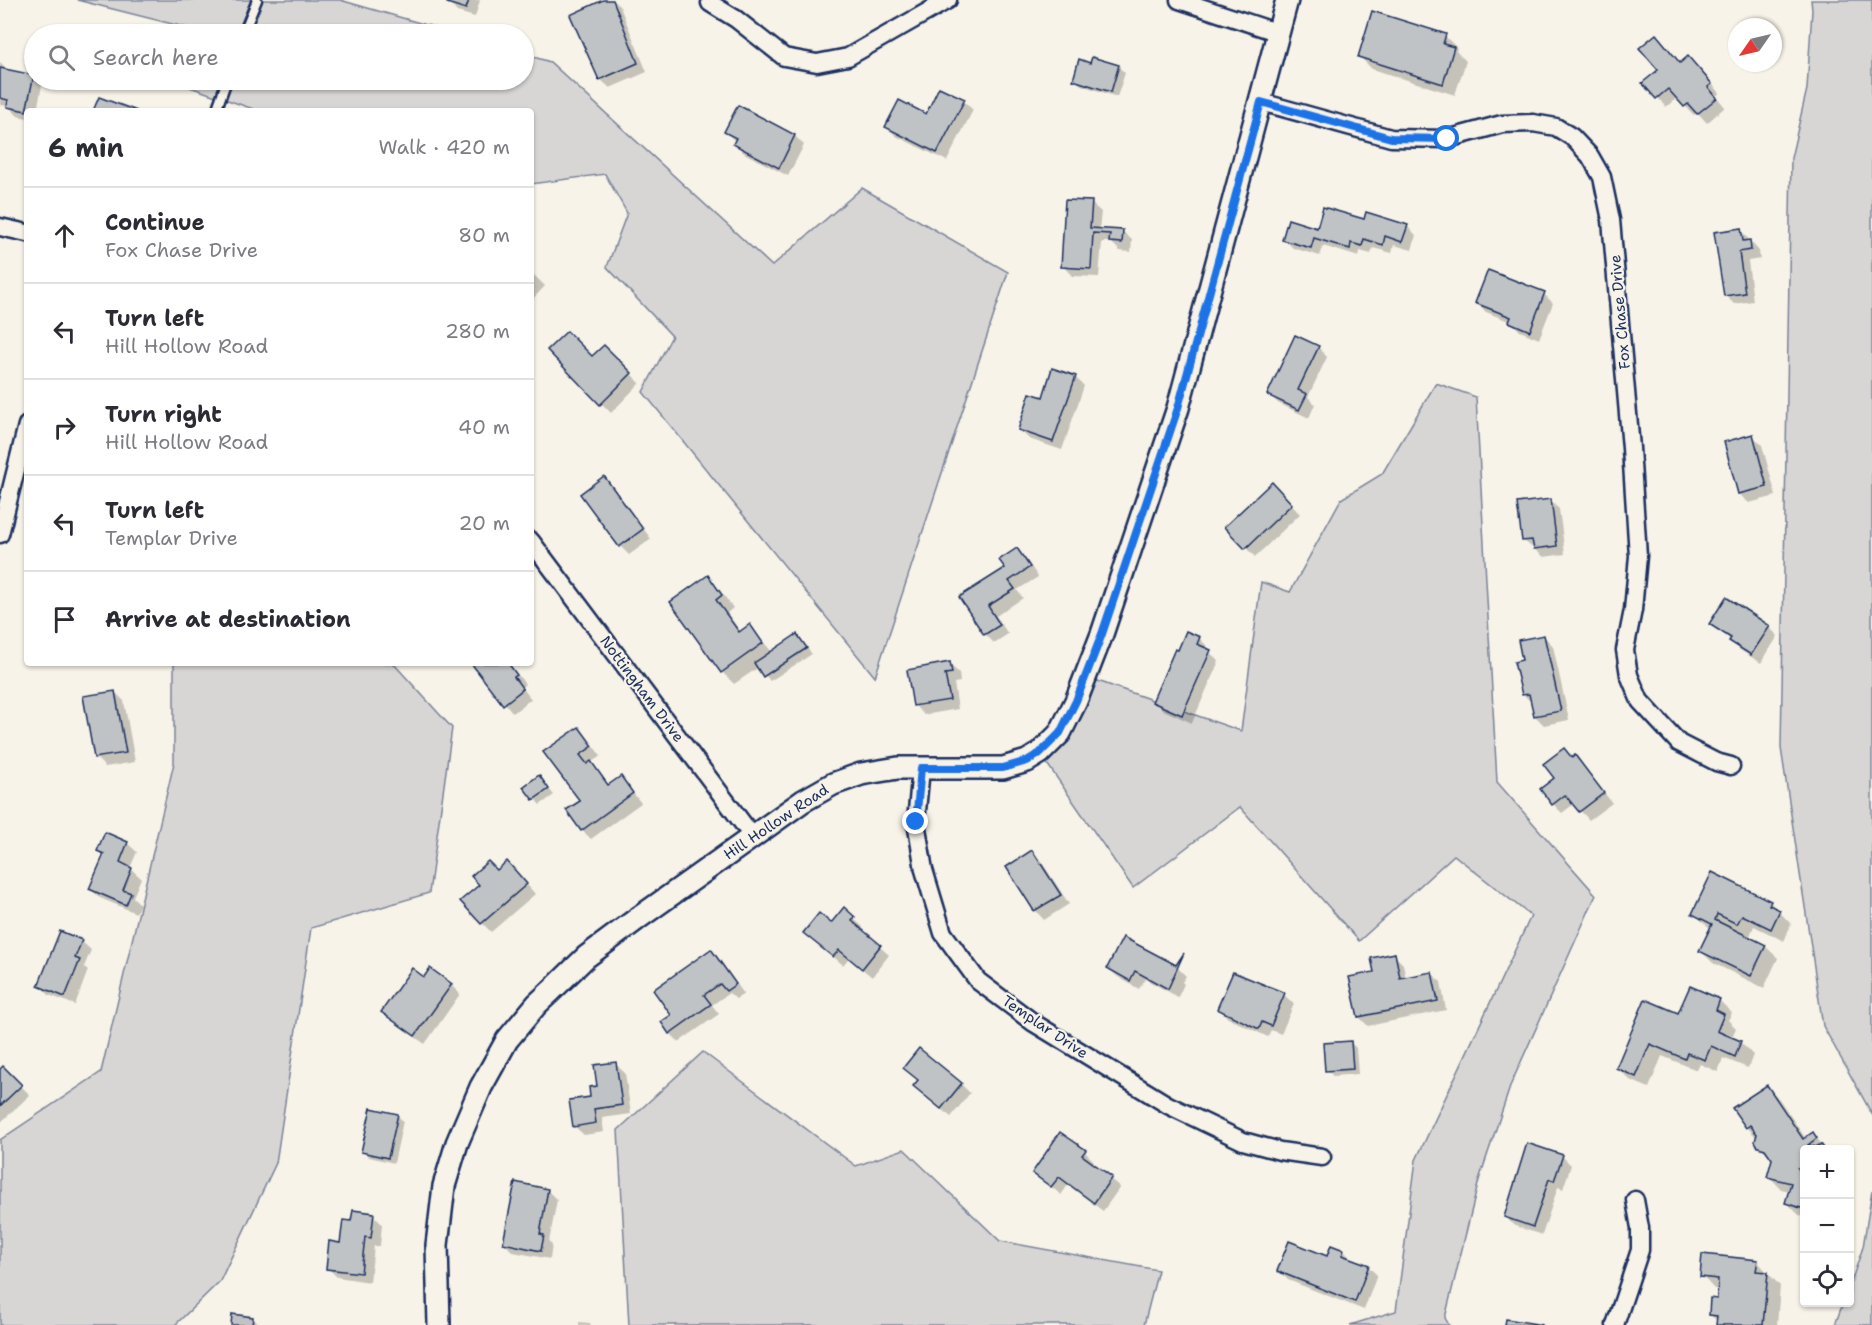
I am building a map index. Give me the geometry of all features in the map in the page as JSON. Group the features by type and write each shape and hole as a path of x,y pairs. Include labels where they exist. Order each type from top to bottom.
{"street":[{"path":"710,3 736,19 784,57 817,63 848,57 948,0"},
{"path":"1179,0 1279,33"},
{"name":"Hill Hollow Road","path":"439,1325 437,1245 444,1186 461,1133 481,1087 507,1040 537,1004 586,957 804,801 833,784 861,774 898,768 1003,768 1027,761 1040,753 1060,733 1076,701 1102,634 1178,408 1287,0"},
{"name":"Fox Chase Drive","path":"1261,102 1391,138 1447,139 1502,124 1533,123 1556,127 1572,137 1590,156 1602,177 1611,220 1631,448 1638,556 1633,610 1625,650 1629,675 1640,701 1679,743 1716,762 1731,766"},
{"path":"0,227 24,232"},
{"path":"0,534 24,437"},
{"name":"Nottingham Drive","path":"534,545 753,837"},
{"name":"Templar Drive","path":"921,768 916,822 924,870 943,933 978,981 1034,1023 1167,1105 1243,1141 1280,1151 1322,1157"},
{"path":"1615,1325 1640,1250 1640,1228 1635,1200"}],"lane":[{"path":"247,24 258,0"},
{"path":"217,108 223,90"}],"shaded area":[{"path":"77,0 340,0 423,24 172,24"},
{"path":"1811,0 1872,0 1872,1114 1823,1026 1781,748 1791,158 1807,89"},
{"path":"534,57 550,62 772,266 862,188 1008,272 875,677 643,392 672,336 607,267 627,213 605,174 534,184 534,108 250,108 199,90 534,90"},
{"path":"1436,383 1476,397 1497,782 1596,895 1511,1084 1479,1180 1445,1318 1449,1325 1350,1325 1396,1311 1416,1160 1531,916 1454,855 1359,941 1240,807 1133,888 1039,752 1086,677 1241,731 1261,582 1290,592 1341,499 1382,474"},
{"path":"174,666 396,666 452,728 429,893 311,928 276,1163 220,1281 175,1325 0,1325 0,1140 101,1072 174,763"},
{"path":"703,1052 856,1166 904,1149 1000,1241 1158,1270 1144,1325 629,1325 618,1130"},
{"path":"1872,1191 1872,1325 1835,1325 1842,1307 1854,1307 1854,1273 1863,1247"}],"building":[{"path":"447,0 469,0 466,9 447,3"},
{"path":"603,0 613,0 638,63 599,80 570,15"},
{"path":"1372,11 1446,34 1443,44 1454,47 1443,84 1358,57"},
{"path":"1656,34 1680,63 1688,56 1712,84 1708,87 1717,98 1697,114 1688,104 1684,107 1668,89 1656,99 1642,83 1658,70 1639,48"},
{"path":"1092,57 1119,65 1111,92 1073,80 1079,59 1090,63"},
{"path":"0,68 24,73 24,90 31,90 27,108 24,108 24,111 7,107 8,100 0,98"},
{"path":"939,87 965,99 937,153 885,127 899,100 926,114"},
{"path":"99,97 129,108 94,108"},
{"path":"738,105 795,135 779,168 733,144 736,138 724,132"},
{"path":"1065,200 1092,201 1090,228 1123,230 1122,243 1109,242 1110,234 1093,233 1091,269 1061,267"},
{"path":"1323,207 1364,219 1366,212 1408,225 1402,242 1385,236 1383,245 1364,239 1362,246 1351,243 1350,249 1314,238 1311,248 1282,240 1288,219 1317,228"},
{"path":"1741,228 1743,241 1750,240 1751,250 1739,252 1745,293 1724,296 1714,232"},
{"path":"1488,270 1545,292 1530,331 1509,322 1511,317 1475,303"},
{"path":"567,331 592,356 604,345 632,373 600,405 547,350"},
{"path":"1295,335 1319,346 1298,390 1307,394 1299,410 1267,395"},
{"path":"1052,368 1076,376 1053,442 1018,430 1030,393 1043,397"},
{"path":"1753,434 1767,487 1738,494 1724,442"},
{"path":"604,476 643,529 619,547 580,494"},
{"path":"1272,482 1292,504 1245,549 1224,527"},
{"path":"1551,499 1557,546 1534,549 1532,540 1522,541 1517,503"},
{"path":"1017,548 1030,567 1009,581 1015,589 988,606 1000,625 984,635 959,597 1005,568 999,560"},
{"path":"708,575 722,595 716,600 739,632 750,624 763,643 721,673 670,602"},
{"path":"1726,597 1770,626 1751,655 1729,641 1731,638 1709,624"},
{"path":"1186,631 1200,637 1197,644 1211,650 1182,715 1152,702 1175,649 1178,650"},
{"path":"797,634 807,648 763,677 754,663"},
{"path":"1544,635 1561,711 1534,716 1529,694 1522,695 1514,662 1522,660 1518,640"},
{"path":"950,662 952,673 945,674 950,700 913,706 907,670"},
{"path":"473,666 510,666 517,675 514,677 523,689 503,705"},
{"path":"115,691 126,753 94,758 83,696"},
{"path":"579,727 593,746 580,755 587,764 591,761 608,785 621,776 633,793 581,831 566,810 580,801 543,752"},
{"path":"1564,748 1572,758 1575,755 1604,793 1579,812 1565,795 1552,805 1540,789 1554,778 1543,764"},
{"path":"539,775 549,789 533,800 523,787"},
{"path":"105,832 128,842 120,862 132,868 123,890 131,893 126,905 89,889 104,854 97,851"},
{"path":"1032,850 1061,895 1034,911 1006,867"},
{"path":"488,861 497,870 507,861 527,884 481,924 460,901 479,885 471,876"},
{"path":"1712,872 1771,901 1769,905 1780,910 1771,929 1742,915 1737,924 1717,914 1715,920 1766,945 1751,976 1699,951 1712,924 1692,914"},
{"path":"844,907 855,917 852,921 881,945 862,969 839,950 833,957 803,933 819,913 831,923"},
{"path":"60,931 82,940 75,958 80,960 65,997 38,986"},
{"path":"1123,937 1176,965 1184,953 1168,989 1135,971 1130,981 1107,968"},
{"path":"711,949 736,984 726,991 720,984 704,995 711,1004 669,1034 661,1022 671,1015 653,990"},
{"path":"1395,953 1400,978 1432,972 1438,1001 1358,1017 1349,977 1374,972 1371,958"},
{"path":"412,968 424,977 430,968 452,984 415,1036 381,1012"},
{"path":"1233,972 1285,993 1271,1026 1262,1022 1259,1029 1217,1009"},
{"path":"1690,986 1720,999 1716,1010 1724,1014 1717,1031 1741,1041 1735,1057 1711,1046 1705,1060 1687,1053 1685,1059 1650,1044 1636,1077 1616,1068 1645,999 1678,1013"},
{"path":"1351,1041 1353,1069 1325,1071 1323,1043"},
{"path":"919,1048 962,1083 941,1109 913,1086 918,1080 903,1068"},
{"path":"616,1062 622,1105 594,1109 596,1123 573,1127 569,1100 590,1097 589,1087 597,1086 594,1065"},
{"path":"3,1066 22,1085 0,1106 0,1069"},
{"path":"1767,1085 1803,1139 1813,1132 1817,1138 1808,1145 1800,1145 1800,1167 1798,1168 1800,1171 1800,1208 1785,1203 1791,1183 1767,1177 1772,1159 1765,1149 1758,1147 1755,1141 1757,1134 1750,1125 1746,1128 1732,1108"},
{"path":"371,1108 398,1114 388,1158 361,1152"},
{"path":"1060,1132 1086,1150 1082,1155 1112,1177 1094,1203 1059,1177 1051,1187 1032,1173"},
{"path":"1527,1143 1563,1155 1554,1181 1549,1179 1533,1227 1504,1217"},
{"path":"515,1182 548,1189 540,1234 544,1235 541,1251 503,1243"},
{"path":"353,1210 374,1213 371,1238 365,1237 361,1273 326,1269 329,1241 340,1243 343,1220 351,1221"},
{"path":"1289,1241 1327,1256 1331,1245 1344,1250 1342,1255 1369,1265 1355,1302 1277,1271"},
{"path":"1702,1254 1758,1260 1756,1271 1768,1272 1763,1325 1716,1325 1717,1316 1709,1315 1710,1298 1717,1299 1718,1279 1700,1277"},
{"path":"232,1314 253,1317 252,1325 231,1325"},
{"path":"1506,1319 1543,1325 1505,1325"}],"route":[{"path":"916,822 921,768 1003,768 1027,761 1040,753 1060,733 1076,701 1102,634 1178,408 1261,102 1391,138 1447,139"}]}
